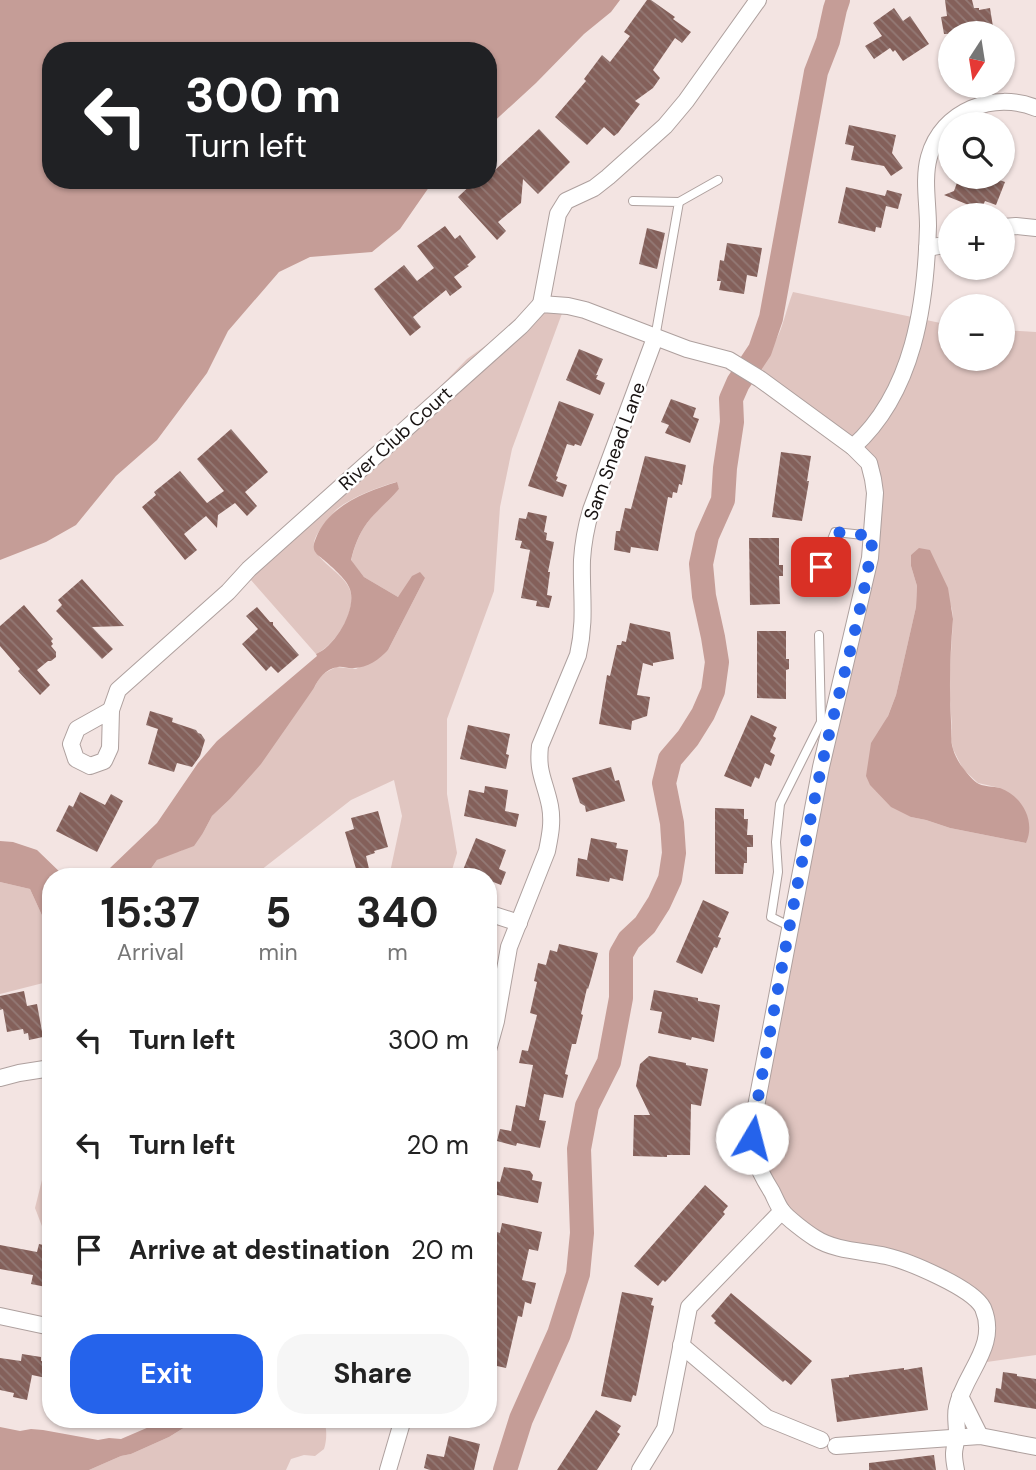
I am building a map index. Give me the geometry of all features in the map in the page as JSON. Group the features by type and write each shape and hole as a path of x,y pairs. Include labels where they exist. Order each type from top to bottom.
{"street":[{"path":"758,0 686,102 665,126 594,188 566,201 558,214 541,303 584,310 655,338 729,360 760,379 853,447 869,463 876,493 870,558 827,722 821,767 752,1134 752,1150 756,1166 782,1211 815,1238 830,1245 903,1261 960,1287 982,1307 987,1323 987,1339 956,1410 956,1470"},
{"path":"853,447 885,411 911,353 923,299 927,248 927,171 929,156 936,141 946,127 971,108 1003,101 1036,108"},
{"path":"1015,226 1036,229"},
{"path":"927,248 938,246"},
{"name":"River Club Court","path":"111,710 118,690 521,326 541,303"},
{"name":"Sam Snead Lane","path":"497,1015 509,947 551,835 550,806 538,760 540,746 581,640 584,609 583,557 587,525 655,338"},
{"path":"497,916 519,923"},
{"path":"0,1078 42,1069"},
{"path":"640,1470 665,1429 689,1307 782,1211"},
{"path":"0,1316 42,1325"},
{"path":"681,1345 767,1418 829,1443 981,1437 1036,1447"},
{"path":"960,1396 981,1437"},
{"path":"388,1470 400,1428"}],"lane":[{"path":"633,201 679,202 718,180"},
{"path":"655,338 679,202"},
{"path":"818,592 821,567 835,532 873,536"},
{"path":"790,927 772,917 778,872 776,842 780,804 827,722 819,635"}],"shaded area":[{"path":"0,0 620,0 611,12 584,34 497,119 497,42 42,42 42,189 428,189 400,229 372,252 310,257 279,272 228,331 207,373 157,440 116,476 76,525 46,542 0,560"},
{"path":"793,292 938,322 938,371 1015,371 1015,331 1036,332 1036,1355 973,1364 981,1327 978,1312 968,1299 947,1286 871,1256 776,1212 759,1188 745,1159 768,1008 867,543 871,502 861,461 750,376 781,329","holes":["929,550 952,609 949,686 953,749 963,769 978,783 1000,788 1026,843 950,828 911,817 884,726 896,695 916,607 917,586 911,555"]},
{"path":"538,308 564,308 512,449 500,507 494,591 447,719 447,794 457,853 453,868 391,868 402,816 394,780 351,800 264,868 151,868 157,860 181,851 203,833 212,816 229,800 321,675 336,667 356,669 388,650 425,578 398,597 364,577 351,561 364,527 399,489 396,482 344,504 333,513 316,537 314,547 318,555 345,581 351,594 349,614 344,624 323,650 316,654 243,571 362,467 467,359"},
{"path":"397,482 399,489 362,532 351,560 364,577 398,597 412,576 420,572 425,578 388,650 368,665 338,667 323,674 261,764 212,816 194,846 157,860 151,868 110,868 157,823 198,763 217,741 317,656 316,654 337,635 348,615 351,595 345,580 316,554 315,540 322,527 339,509 373,490"},
{"path":"919,548 930,550 948,588 953,619 950,683 951,739 954,752 977,783 1000,788 1021,803 1029,826 1026,843 950,828 911,817 891,807 870,785 866,776 871,743 888,716 896,695 916,607 917,586 911,555"},
{"path":"0,841 13,842 37,850 56,868 42,868 42,915 30,889 0,882"},
{"path":"0,882 30,889 42,915 42,983 0,994"},
{"path":"42,1180 42,1226 35,1208"},
{"path":"0,1427 20,1431 43,1430 98,1440 121,1439 147,1428 184,1428 131,1454 89,1470 0,1470"},
{"path":"184,1428 326,1428 326,1431 324,1449 315,1456 304,1455 291,1459 286,1470 89,1470 169,1437"}],"building":[{"path":"647,0 675,17 673,19 691,32 682,43 675,38 653,70 660,78 653,88 635,101 640,104 618,133 614,136 604,127 587,145 555,117 586,81 584,79 602,55 610,62 630,36 624,32"},
{"path":"945,0 972,0 974,8 990,8 992,21 942,21 941,17 947,16"},
{"path":"894,8 903,21 910,16 929,44 903,61 895,50 893,52 890,48 874,59 865,46 882,36 873,23"},
{"path":"849,125 896,135 892,153 903,168 891,176 884,166 851,160 854,146 845,144"},
{"path":"539,129 570,162 538,194 523,179 521,203 498,222 506,231 497,240 458,197 466,189 497,189 497,168"},
{"path":"846,187 885,196 887,190 902,194 898,209 886,206 881,228 876,227 875,232 838,223"},
{"path":"1002,189 997,203 964,203 944,195 954,191"},
{"path":"445,226 455,239 460,235 476,257 454,277 462,287 450,296 446,290 413,317 421,327 410,336 374,289 404,265 417,281 434,268 417,246"},
{"path":"647,228 665,233 657,269 639,264"},
{"path":"727,243 762,248 757,277 747,275 744,294 719,290 721,281 717,281 720,260 724,261"},
{"path":"579,349 603,359 596,375 596,379 605,383 600,395 566,380"},
{"path":"671,399 696,408 693,417 699,419 690,443 665,433 669,425 661,422"},
{"path":"559,401 594,414 581,446 567,444 556,476 556,481 567,485 563,497 528,486"},
{"path":"231,429 268,472 245,492 257,506 247,516 235,503 218,515 217,528 206,516 184,534 197,550 185,560 142,507 156,495 154,492 180,471 207,503 224,491 197,459"},
{"path":"781,452 811,456 802,521 772,517"},
{"path":"645,456 686,465 682,485 679,484 677,493 673,492 672,498 668,497 658,551 631,547 630,553 614,550 616,531 620,531 625,508 631,509"},
{"path":"528,512 547,516 544,532 547,533 546,540 554,542 548,572 547,595 552,596 549,608 536,606 537,601 521,598 530,550 520,548 522,541 515,540 519,518 526,519"},
{"path":"749,538 779,538 779,565 783,565 783,576 779,576 780,604 750,605"},
{"path":"82,579 124,626 92,627 113,649 102,659 56,611 62,605 58,600"},
{"path":"24,605 53,639 51,646 56,652 56,657 37,670 50,685 40,695 0,646 0,626"},
{"path":"257,607 273,622 299,655 278,673 271,666 266,671 242,644 258,629 246,616"},
{"path":"630,623 670,632 674,659 653,663 653,666 643,663 637,695 650,697 647,716 632,721 631,730 599,724 607,675 610,676 617,645 621,645 622,641 626,642"},
{"path":"757,631 786,631 786,659 789,659 789,669 786,670 786,699 757,698"},
{"path":"150,711 173,718 172,722 201,734 205,740 200,756 192,767 177,763 174,772 148,764 158,729 146,725"},
{"path":"751,715 777,727 770,752 775,755 771,766 765,763 759,779 755,777 751,787 724,776"},
{"path":"468,725 510,734 506,769 460,759"},
{"path":"611,767 615,781 619,780 625,801 586,812 585,806 580,803 572,778"},
{"path":"485,786 508,790 505,811 519,814 516,827 464,816 469,790 484,793"},
{"path":"80,792 105,805 111,794 123,801 97,852 56,831 69,805 73,807"},
{"path":"715,808 744,809 744,819 748,819 747,835 753,835 753,847 747,847 747,863 744,863 743,874 715,874"},
{"path":"378,811 388,847 366,856 369,868 356,868 345,832 354,829 351,818"},
{"path":"476,838 506,850 499,869 506,872 501,885 497,883 497,868 464,868"},
{"path":"591,838 617,843 616,848 628,850 623,881 610,878 609,882 576,876 578,858 587,860"},
{"path":"703,900 729,912 718,937 721,938 717,948 714,947 702,974 676,962"},
{"path":"559,944 598,953 587,988 576,1044 572,1044 563,1098 544,1094 539,1120 546,1121 540,1148 497,1141 500,1129 511,1131 516,1105 525,1107 533,1065 519,1063 522,1050 528,1051 537,1015 530,1013 537,982 534,981 538,963 546,965 550,950 557,952"},
{"path":"654,990 720,1005 714,1042 658,1033 662,1012 650,1010"},
{"path":"24,991 27,1006 37,1004 42,1037 29,1040 28,1033 24,1034 23,1029 7,1032 3,1009 0,1010 0,996"},
{"path":"649,1056 708,1069 701,1106 691,1104 690,1155 633,1156 634,1115 650,1115 636,1086 640,1064"},
{"path":"504,1167 530,1171 532,1180 542,1182 538,1203 497,1195 497,1181 500,1182"},
{"path":"705,1185 728,1206 723,1212 725,1214 670,1277 658,1286 634,1266"},
{"path":"502,1223 542,1232 538,1251 529,1249 522,1280 536,1283 531,1304 525,1302 522,1317 518,1316 506,1368 497,1366 497,1232 500,1233"},
{"path":"39,1244 42,1245 42,1286 31,1284 33,1275 0,1269 0,1245 37,1252"},
{"path":"622,1292 653,1298 651,1305 654,1306 636,1396 633,1395 631,1402 601,1396"},
{"path":"731,1293 812,1361 791,1385 785,1380 783,1382 714,1323 716,1321 711,1316"},
{"path":"22,1354 41,1357 42,1361 42,1377 32,1375 27,1400 0,1390 0,1358 21,1361"},
{"path":"922,1367 928,1410 837,1422 831,1379"},
{"path":"1003,1372 1036,1379 1036,1409 994,1402 996,1388 1001,1389"},
{"path":"596,1410 621,1426 617,1432 620,1434 597,1470 557,1470"},
{"path":"449,1436 480,1444 474,1470 424,1468 427,1454 444,1457"},
{"path":"934,1455 936,1470 869,1470 869,1463"}],"waterway":[{"path":"505,1470 521,1419 559,1334 578,1274 582,1233 579,1149 587,1106 609,1062 621,998 621,954 629,940 645,925 670,879 674,853 672,823 664,783 670,759 688,738 713,691 717,662 704,596 701,564 707,536 723,500 732,422 731,399 738,383 760,350 771,318 816,72 828,41 838,0"}],"route":[{"path":"752,1138 821,767 857,618 873,536 835,532 821,567"}]}
